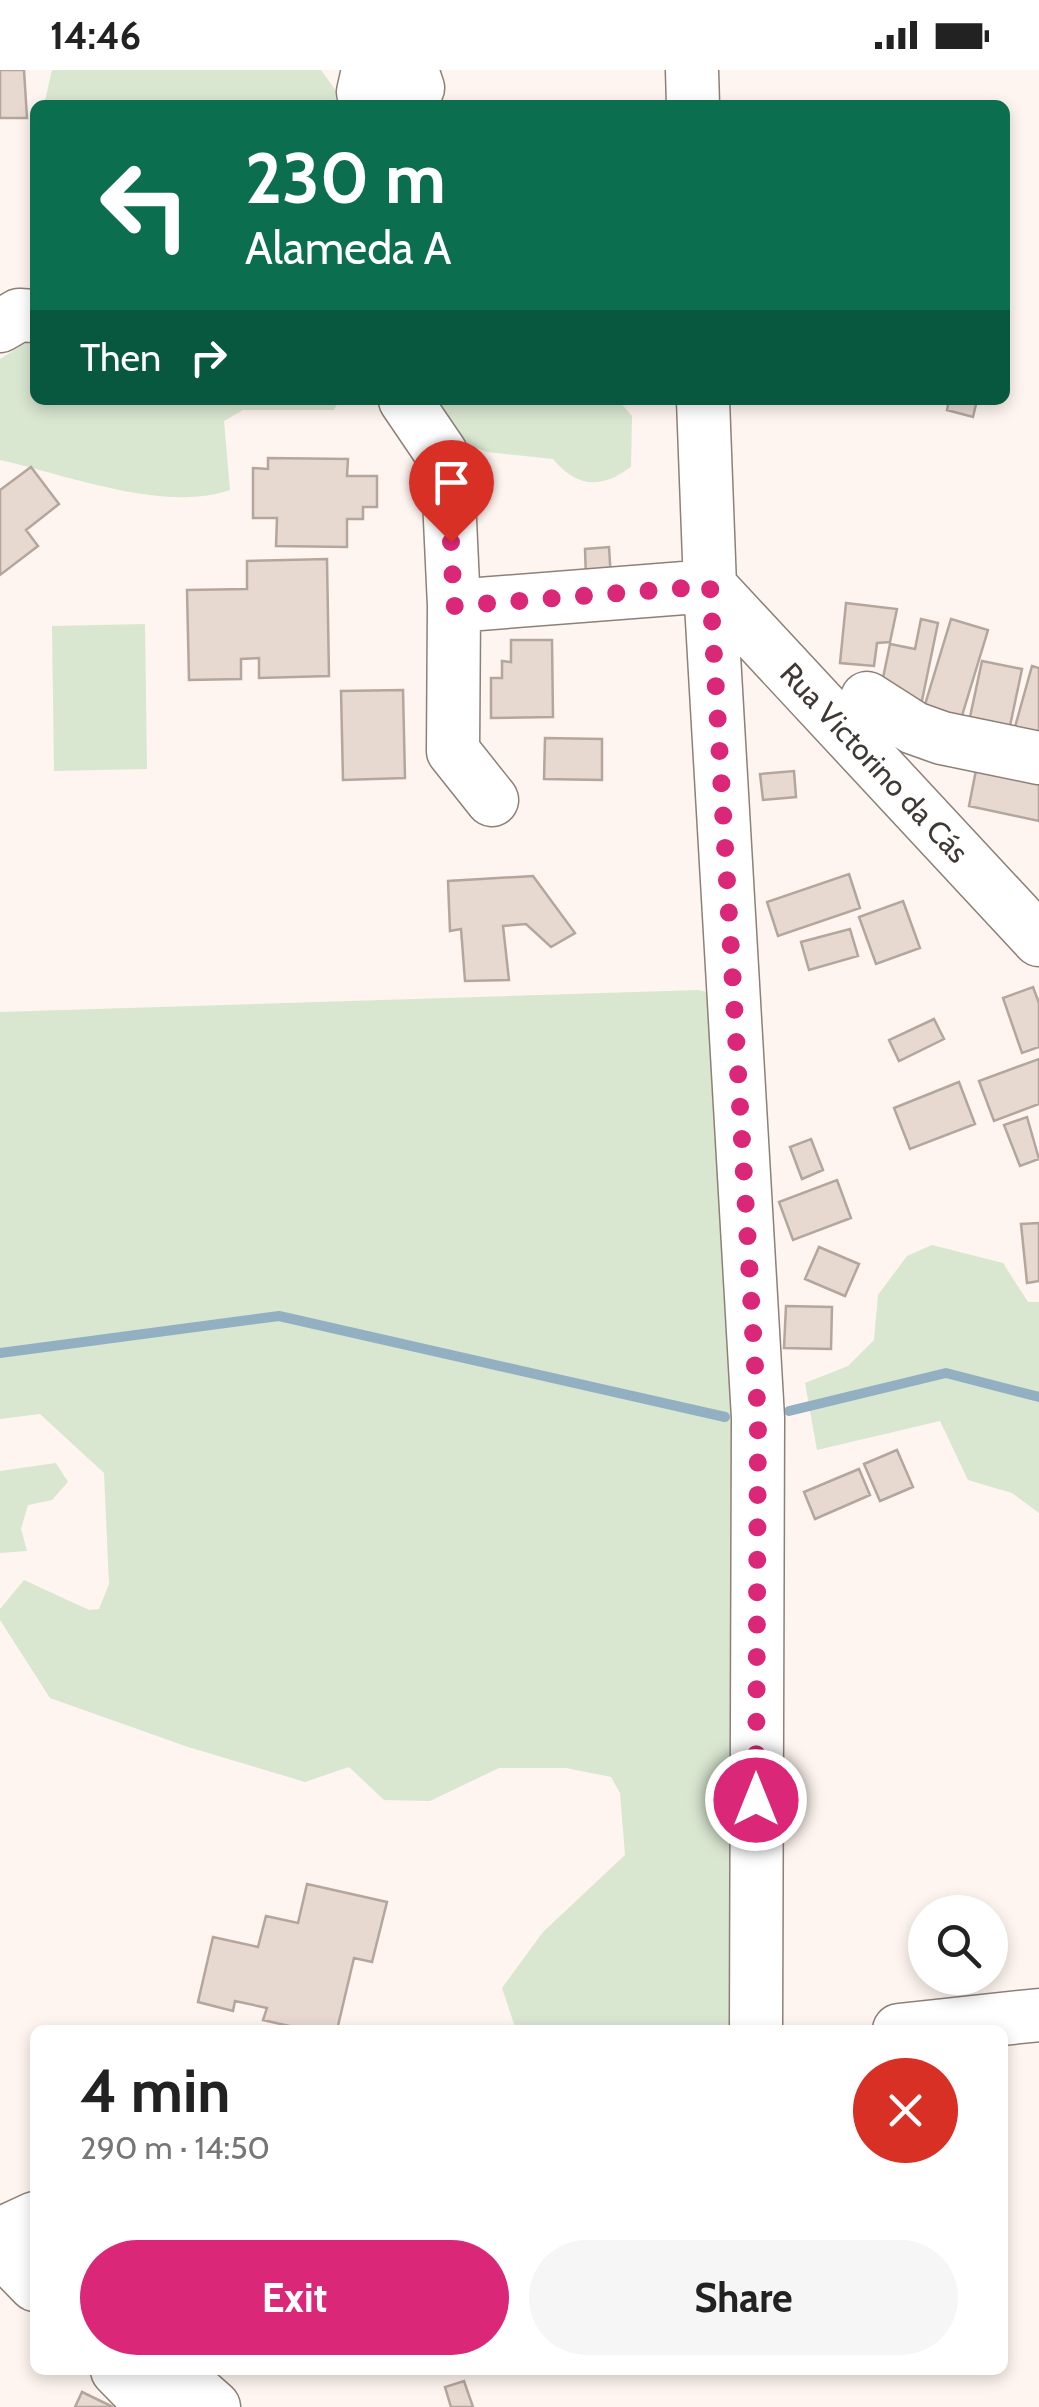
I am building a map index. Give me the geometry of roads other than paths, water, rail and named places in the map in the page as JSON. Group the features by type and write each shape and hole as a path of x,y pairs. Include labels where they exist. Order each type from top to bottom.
{"street":[{"path":"366,100 362,92 368,70"},
{"path":"412,70 418,88 412,100"},
{"path":"692,70 694,100"},
{"path":"0,326 19,315 30,316"},
{"path":"409,405 433,438 448,478 454,606 453,751 492,800"},
{"path":"704,405 710,586 758,1418 756,2025"},
{"path":"454,606 710,586"},
{"name":"Rua Victorino da Cás","path":"710,586 1039,940"},
{"path":"867,698 914,728 942,738 1039,758"},
{"path":"896,787 942,738"},
{"path":"946,2025 1039,2015"},
{"path":"19,2231 30,2268"},
{"path":"122,2375 152,2407"},
{"path":"178,2375 214,2407"}],"waterway":[{"path":"0,1353 279,1316 725,1417"},
{"path":"789,1411 946,1373 1039,1397"}]}
